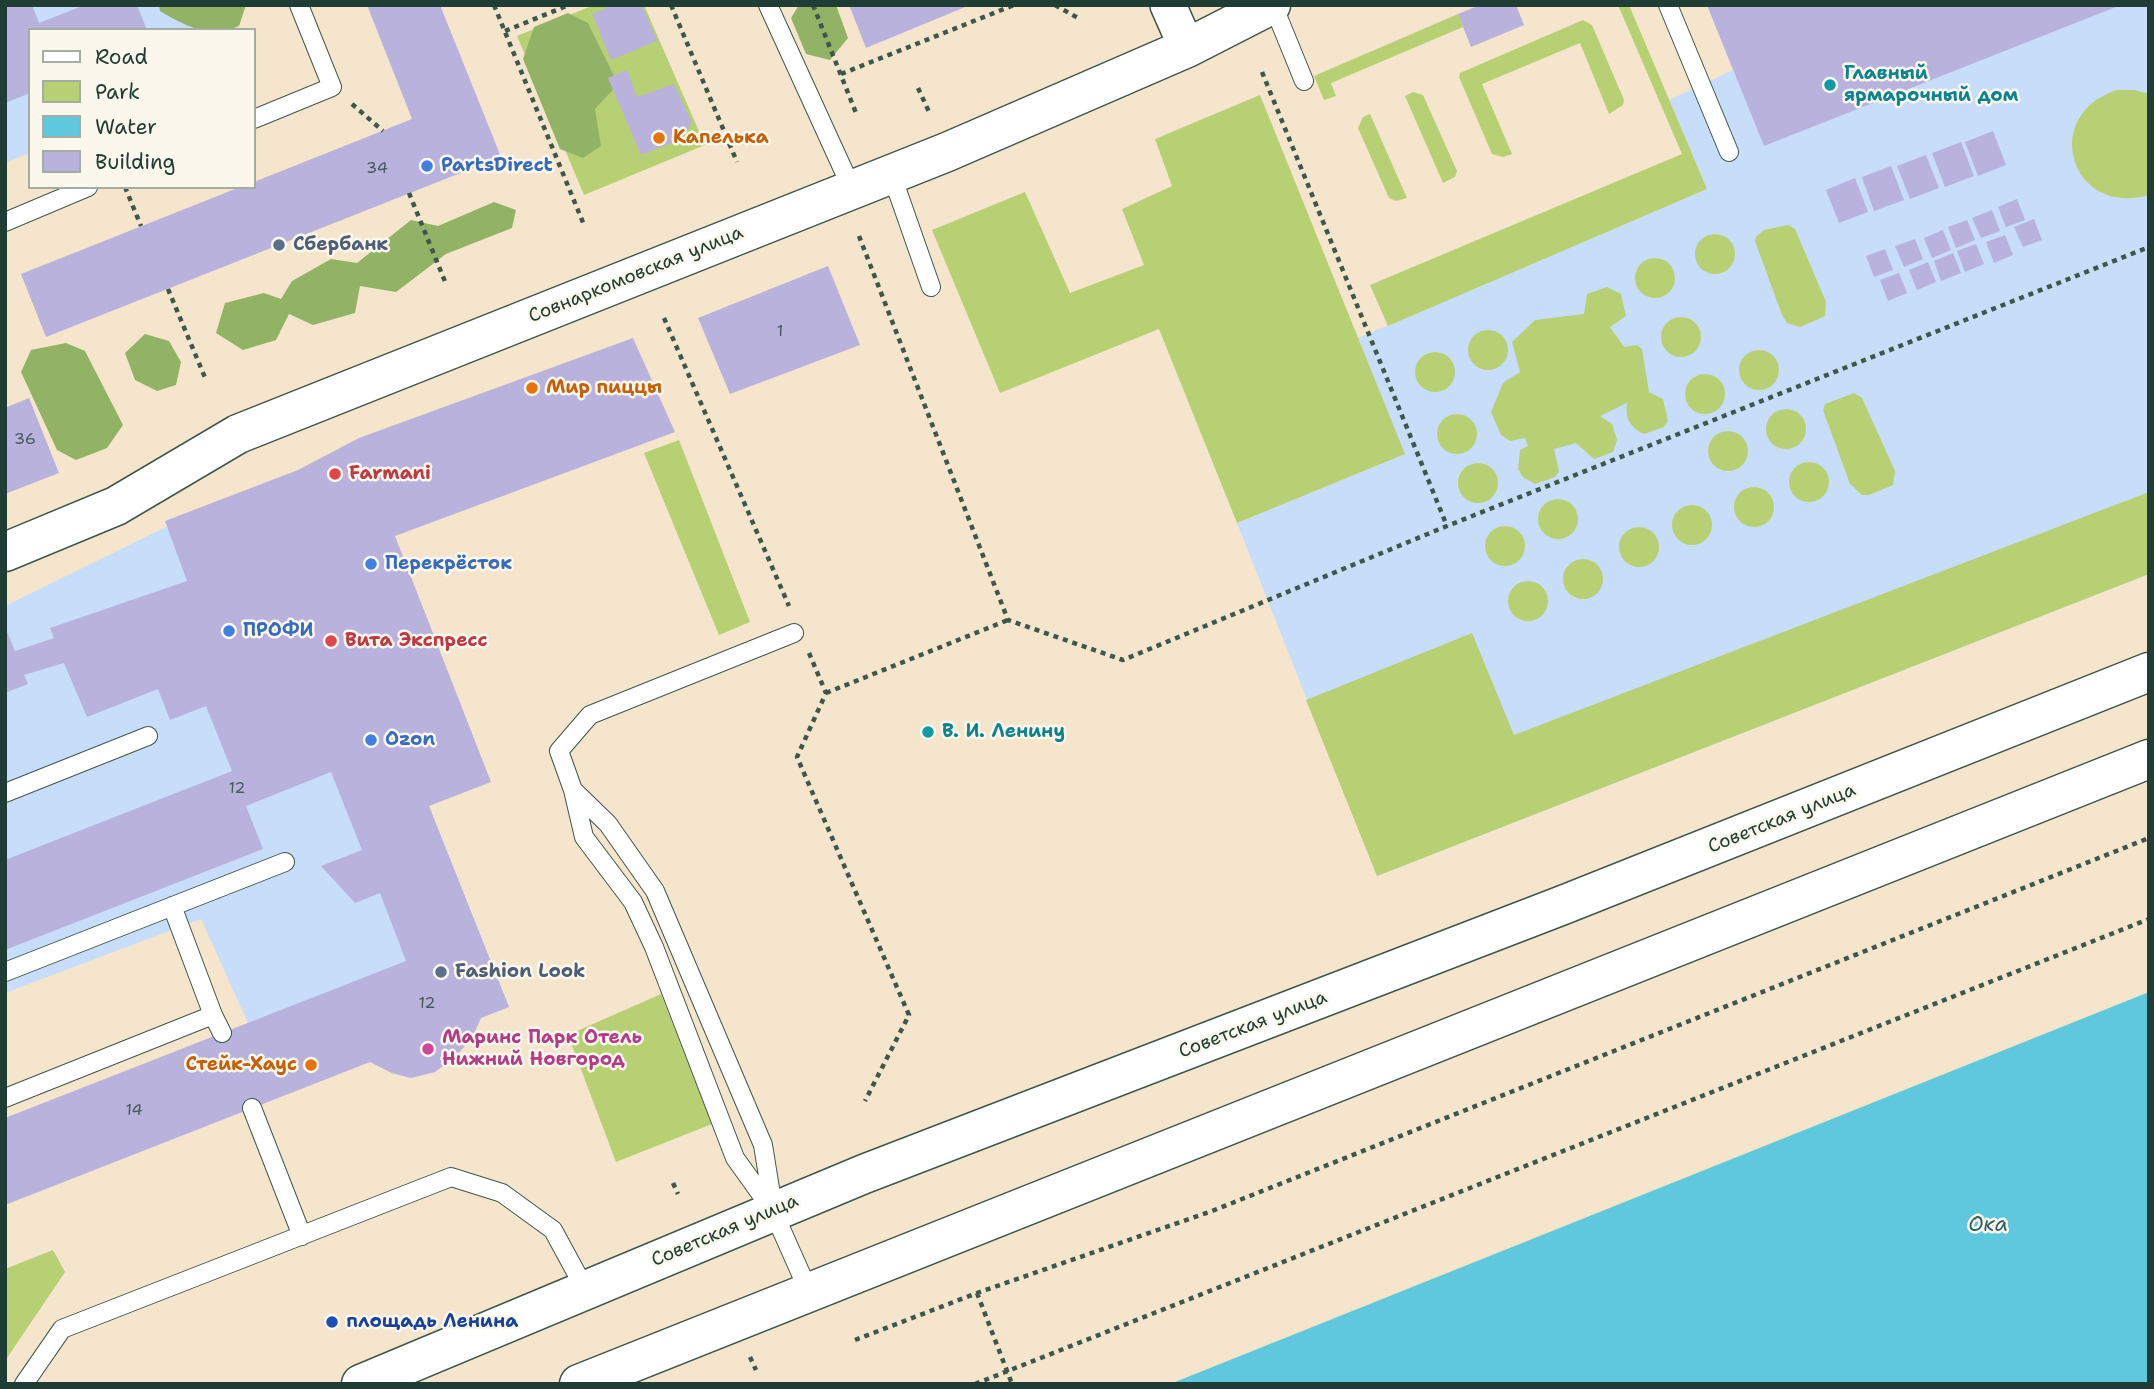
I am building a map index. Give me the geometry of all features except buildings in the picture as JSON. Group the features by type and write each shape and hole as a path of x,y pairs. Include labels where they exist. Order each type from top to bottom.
{"main road":[{"name":"Совнаркомовская улица","path":"5,552 116,506 238,434 891,173 1187,48 1272,5"},
{"name":"Советская улица","path":"361,1384 773,1211 1550,911 2149,673"},
{"path":"579,1384 2149,759"}],"street":[{"path":"1168,5 1187,48"}],"lane":[{"path":"256,118 332,87 299,5"},
{"path":"768,5 852,189"},
{"path":"1272,5 1304,81"},
{"path":"1668,5 1729,152"},
{"path":"891,173 931,287"},
{"path":"5,222 83,189"},
{"path":"798,631 590,715 559,751 573,790 584,837 633,902 654,947 735,1158 773,1211 809,1292"},
{"path":"5,793 149,736"},
{"path":"573,790 608,824 655,891 763,1145 773,1211"},
{"path":"5,972 285,862"},
{"path":"172,906 222,1033"},
{"path":"5,1098 213,1015"},
{"path":"251,1121 302,1236"},
{"path":"24,1384 62,1329 451,1177 502,1193 553,1230 585,1289"}],"path":[{"path":"494,5 584,225"},
{"path":"505,31 569,5"},
{"path":"671,5 737,162"},
{"path":"813,5 856,113"},
{"path":"841,74 1014,5"},
{"path":"1055,5 1078,18"},
{"path":"1262,72 1447,526"},
{"path":"332,87 383,131"},
{"path":"918,88 930,114"},
{"path":"126,189 141,226"},
{"path":"409,193 446,284"},
{"path":"859,236 1009,620"},
{"path":"864,1101 909,1015 797,757 826,692 1009,620 1123,660 1447,526 2149,247"},
{"path":"167,289 206,380"},
{"path":"664,318 826,692"},
{"path":"855,1340 977,1293 1212,1211 2149,838"},
{"path":"975,1384 2149,919"},
{"path":"673,1183 678,1194"},
{"path":"977,1293 1012,1384"},
{"path":"750,1357 756,1370"}],"shaded area":[{"path":"5,5 208,5 217,28 28,28 28,154 5,163"},
{"path":"1707,5 2149,5 2149,574 1377,876 1237,523 1404,454 1358,338 1707,189 1669,100 1733,70"},
{"path":"223,499 429,806 509,1007 481,1018 472,1038 455,1057 435,1072 411,1078 248,1023 201,919 5,993 5,606"}],"green space":[{"path":"159,5 246,5 239,26 234,28 195,28 160,11"},
{"path":"594,5 644,5 705,145 584,195 517,36"},
{"path":"799,5 836,5 848,38 830,60 806,54 791,18"},
{"path":"1618,5 1629,5 1707,189 1388,326 1370,285 1682,154"},
{"path":"568,13 588,23 618,84 595,109 601,146 583,158 560,149 523,59 534,27"},
{"path":"1458,14 1463,27 1331,83 1336,96 1324,100 1314,76"},
{"path":"1583,20 1592,25 1624,100 1623,105 1609,114 1580,43 1482,84 1512,154 1503,157 1492,154 1459,77 1460,73"},
{"path":"2117,90 2135,90 2149,94 2149,195 2122,198 2100,192 2084,178 2074,160 2072,140 2078,120 2093,103"},
{"path":"1413,92 1423,95 1457,171 1455,177 1443,183 1405,96"},
{"path":"1260,95 1405,454 1237,523 1159,329 1000,393 932,230 1025,192 1070,293 1144,265 1122,209 1172,186 1155,139"},
{"path":"1370,114 1407,198 1396,201 1389,198 1358,128 1363,117"},
{"path":"494,202 516,210 512,228 446,254 396,292 360,286 355,313 313,325 289,314 276,340 243,350 216,333 225,303 264,293 281,299 292,281 331,259 357,263 411,220 438,226"},
{"path":"1788,225 1795,229 1826,302 1825,316 1800,327 1787,323 1782,315 1755,241 1764,230"},
{"path":"1715,234 1723,235 1729,240 1734,246 1734,262 1729,268 1723,273 1715,274 1707,273 1701,268 1696,262 1695,254 1696,246 1701,240 1707,235"},
{"path":"1655,258 1663,259 1669,264 1674,270 1674,286 1669,292 1663,297 1655,298 1647,297 1641,292 1636,286 1635,278 1636,270 1641,264 1647,259"},
{"path":"1607,287 1621,294 1626,316 1610,327 1624,347 1637,345 1642,349 1649,392 1663,399 1668,421 1664,427 1644,434 1629,421 1627,403 1600,416 1612,424 1617,440 1613,452 1594,459 1576,443 1554,449 1559,471 1555,477 1535,484 1523,477 1518,469 1520,450 1528,446 1525,438 1510,441 1501,435 1491,412 1503,383 1520,372 1512,342 1535,320 1584,314 1587,294"},
{"path":"1681,317 1689,318 1695,323 1700,329 1700,345 1695,351 1689,356 1681,357 1673,356 1667,351 1662,345 1661,337 1662,329 1667,323 1673,318"},
{"path":"1488,330 1496,331 1502,336 1507,342 1507,358 1502,364 1496,369 1488,370 1480,369 1474,364 1469,358 1468,350 1469,342 1474,336 1480,331"},
{"path":"145,334 169,341 181,362 176,385 157,391 135,380 125,353"},
{"path":"66,343 85,351 123,425 107,448 76,460 57,450 21,372 31,350"},
{"path":"1759,350 1767,351 1773,356 1778,362 1778,378 1773,384 1767,389 1759,390 1751,389 1745,384 1740,378 1739,370 1740,362 1745,356 1751,351"},
{"path":"1435,352 1443,353 1449,358 1454,364 1454,380 1449,386 1443,391 1435,392 1427,391 1421,386 1416,380 1415,372 1416,364 1421,358 1427,353"},
{"path":"1705,374 1713,375 1719,380 1724,386 1724,402 1719,408 1713,413 1705,414 1697,413 1691,408 1686,402 1685,394 1686,386 1691,380 1697,375"},
{"path":"1854,393 1862,398 1895,471 1893,485 1869,495 1862,495 1850,484 1823,410 1825,404"},
{"path":"1786,409 1794,410 1800,415 1805,421 1805,437 1800,443 1794,448 1786,449 1778,448 1772,443 1767,437 1766,429 1767,421 1772,415 1778,410"},
{"path":"1457,414 1465,415 1471,420 1476,426 1476,442 1471,448 1465,453 1457,454 1449,453 1443,448 1438,442 1437,434 1438,426 1443,420 1449,415"},
{"path":"1728,431 1736,432 1742,437 1747,443 1747,459 1742,465 1736,470 1728,471 1720,470 1714,465 1709,459 1708,451 1709,443 1714,437 1720,432"},
{"path":"679,440 750,622 719,635 644,453"},
{"path":"1809,462 1817,463 1823,468 1828,474 1828,490 1823,496 1817,501 1809,502 1801,501 1795,496 1790,490 1789,482 1790,474 1795,468 1801,463"},
{"path":"1478,463 1486,464 1492,469 1497,475 1497,491 1492,497 1486,502 1478,503 1470,502 1464,497 1459,491 1458,483 1459,475 1464,469 1470,464"},
{"path":"1754,487 1762,488 1768,493 1773,499 1773,515 1768,521 1762,526 1754,527 1746,526 1740,521 1735,515 1734,507 1735,499 1740,493 1746,488"},
{"path":"2149,492 2149,574 1377,876 1306,700 1472,633 1514,735"},
{"path":"1558,499 1566,500 1572,505 1577,511 1577,527 1572,533 1566,538 1558,539 1550,538 1544,533 1539,527 1538,519 1539,511 1544,505 1550,500"},
{"path":"1692,505 1700,506 1706,511 1711,517 1711,533 1706,539 1700,544 1692,545 1684,544 1678,539 1673,533 1672,525 1673,517 1678,511 1684,506"},
{"path":"1505,526 1513,527 1519,532 1524,538 1524,554 1519,560 1513,565 1505,566 1497,565 1491,560 1486,554 1485,546 1486,538 1491,532 1497,527"},
{"path":"1639,527 1647,528 1653,533 1658,539 1658,555 1653,561 1647,566 1639,567 1631,566 1625,561 1620,555 1619,547 1620,539 1625,533 1631,528"},
{"path":"1583,559 1591,560 1597,565 1602,571 1602,587 1597,593 1591,598 1583,599 1575,598 1569,593 1564,587 1563,579 1564,571 1569,565 1575,560"},
{"path":"1528,581 1536,582 1542,587 1547,593 1547,609 1542,615 1536,620 1528,621 1520,620 1514,615 1509,609 1508,601 1509,593 1514,587 1520,582"},
{"path":"661,994 712,1124 616,1162 568,1035"},
{"path":"53,1250 65,1272 5,1361 5,1269"}],"water":[{"name":"Ока","path":"2149,992 2149,1384 1170,1384"}],"place":[{"name":"Главный ярмарочный дом","path":"1830,85"},
{"name":"Капелька","path":"659,138"},
{"name":"PartsDirect","path":"427,166"},
{"name":"Сбербанк","path":"279,245"},
{"name":"Мир пиццы","path":"532,388"},
{"name":"Farmani","path":"335,474"},
{"name":"Перекрёсток","path":"371,564"},
{"name":"ПРОФИ","path":"229,631"},
{"name":"Вита Экспресс","path":"331,641"},
{"name":"В. И. Ленину","path":"928,732"},
{"name":"Ozon","path":"371,740"},
{"name":"Fashion Look","path":"441,972"},
{"name":"Маринс Парк Отель Нижний Новгород","path":"428,1049"},
{"name":"Стейк-Хаус","path":"311,1065"},
{"name":"площадь Ленина","path":"332,1322"}]}
